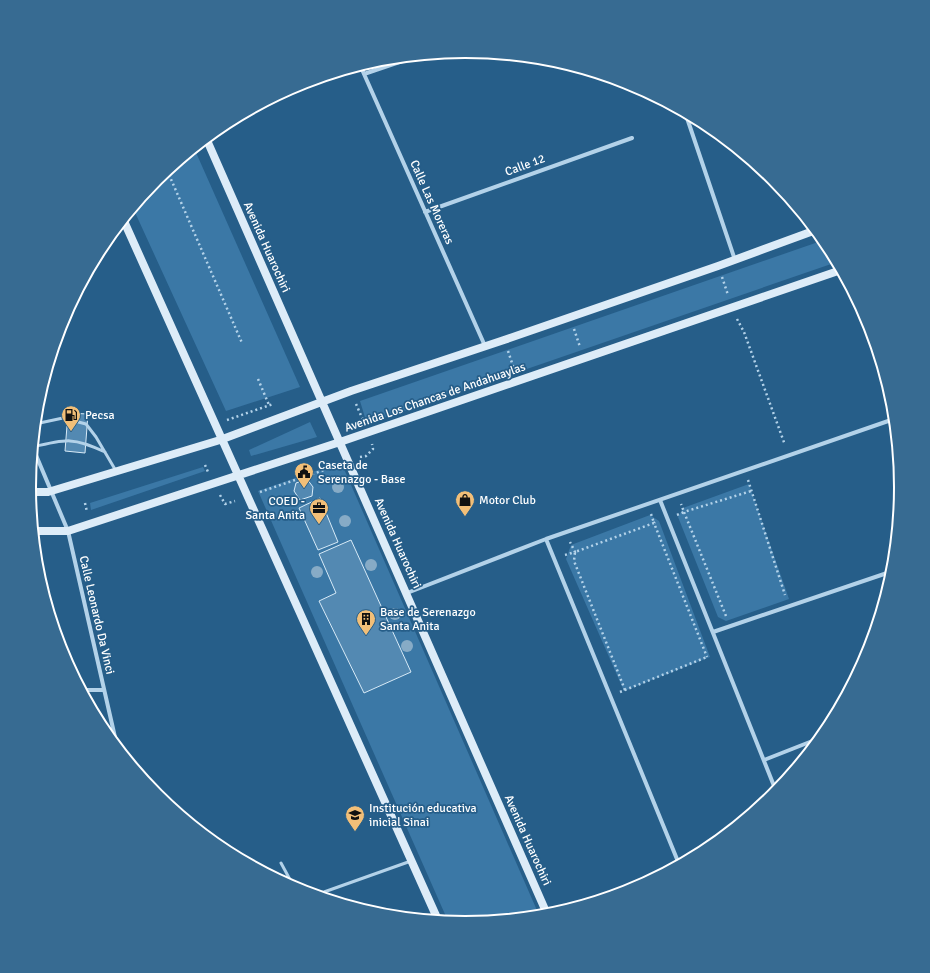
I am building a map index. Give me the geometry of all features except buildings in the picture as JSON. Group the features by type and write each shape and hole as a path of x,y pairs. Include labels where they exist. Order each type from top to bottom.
{"main road":[{"name":"Avenida Huarochiri","path":"208,143 544,908"},
{"path":"125,224 220,440 436,915"},
{"path":"36,492 51,491 220,440 322,402 485,347 735,260 810,232"},
{"name":"Avenida Los Chancas de Andahuaylas","path":"39,531 68,531 340,442 837,272"}],"street":[{"path":"364,74 395,64"},
{"name":"Calle Las Moreras","path":"362,70 485,347"},
{"path":"688,120 735,260"},
{"name":"Calle 12","path":"425,212 632,138"},
{"path":"407,593 546,539 889,421"},
{"name":"Calle Leonardo Da Vinci","path":"37,457 68,531 114,733"},
{"path":"660,500 773,784"},
{"path":"546,539 677,859"},
{"path":"713,632 885,574"},
{"path":"87,690 104,690"},
{"path":"764,760 809,742"}],"lane":[{"path":"41,423 63,418 86,424 116,471"},
{"path":"38,446 61,440 78,441 89,444 105,452"},
{"path":"324,892 411,861"},
{"path":"281,863 289,877"}],"path":[{"path":"170,176 242,343"},
{"path":"721,275 729,300"},
{"path":"732,308 744,332 788,455"},
{"path":"570,317 584,358"},
{"path":"504,340 518,381"},
{"path":"258,379 269,405"},
{"path":"227,420 275,403"},
{"path":"356,404 365,425"},
{"path":"366,456 373,449 371,442"},
{"path":"260,492 340,464"},
{"path":"205,465 208,472"},
{"path":"667,517 751,491 786,595"},
{"path":"677,494 726,616"},
{"path":"220,495 225,504"},
{"path":"85,503 87,513"},
{"path":"555,559 575,552 654,523 707,658 625,690 574,561 575,552 566,532"}],"shaded area":[{"path":"196,153 300,387 226,411 135,213 162,183"},
{"path":"818,242 832,264 367,424 360,401"},
{"path":"310,422 317,437 251,456 249,450"},
{"path":"341,462 536,909 493,915 445,915 258,491"},
{"path":"203,467 205,471 91,510 90,503"},
{"path":"749,484 789,599 726,621 718,617 678,517 683,508"},
{"path":"650,515 659,521 710,657 624,691 566,559 571,545"}],"place":[{"name":"Pecsa","path":"71,432"},
{"name":"Caseta de Serenazgo - Base","path":"304,489"},
{"name":"Motor Club","path":"465,517"},
{"name":"COED - Santa Anita","path":"319,525"},
{"name":"Base de Serenazgo Santa Anita","path":"366,636"},
{"name":"Institución educativa inicial Sinai","path":"355,832"}]}
